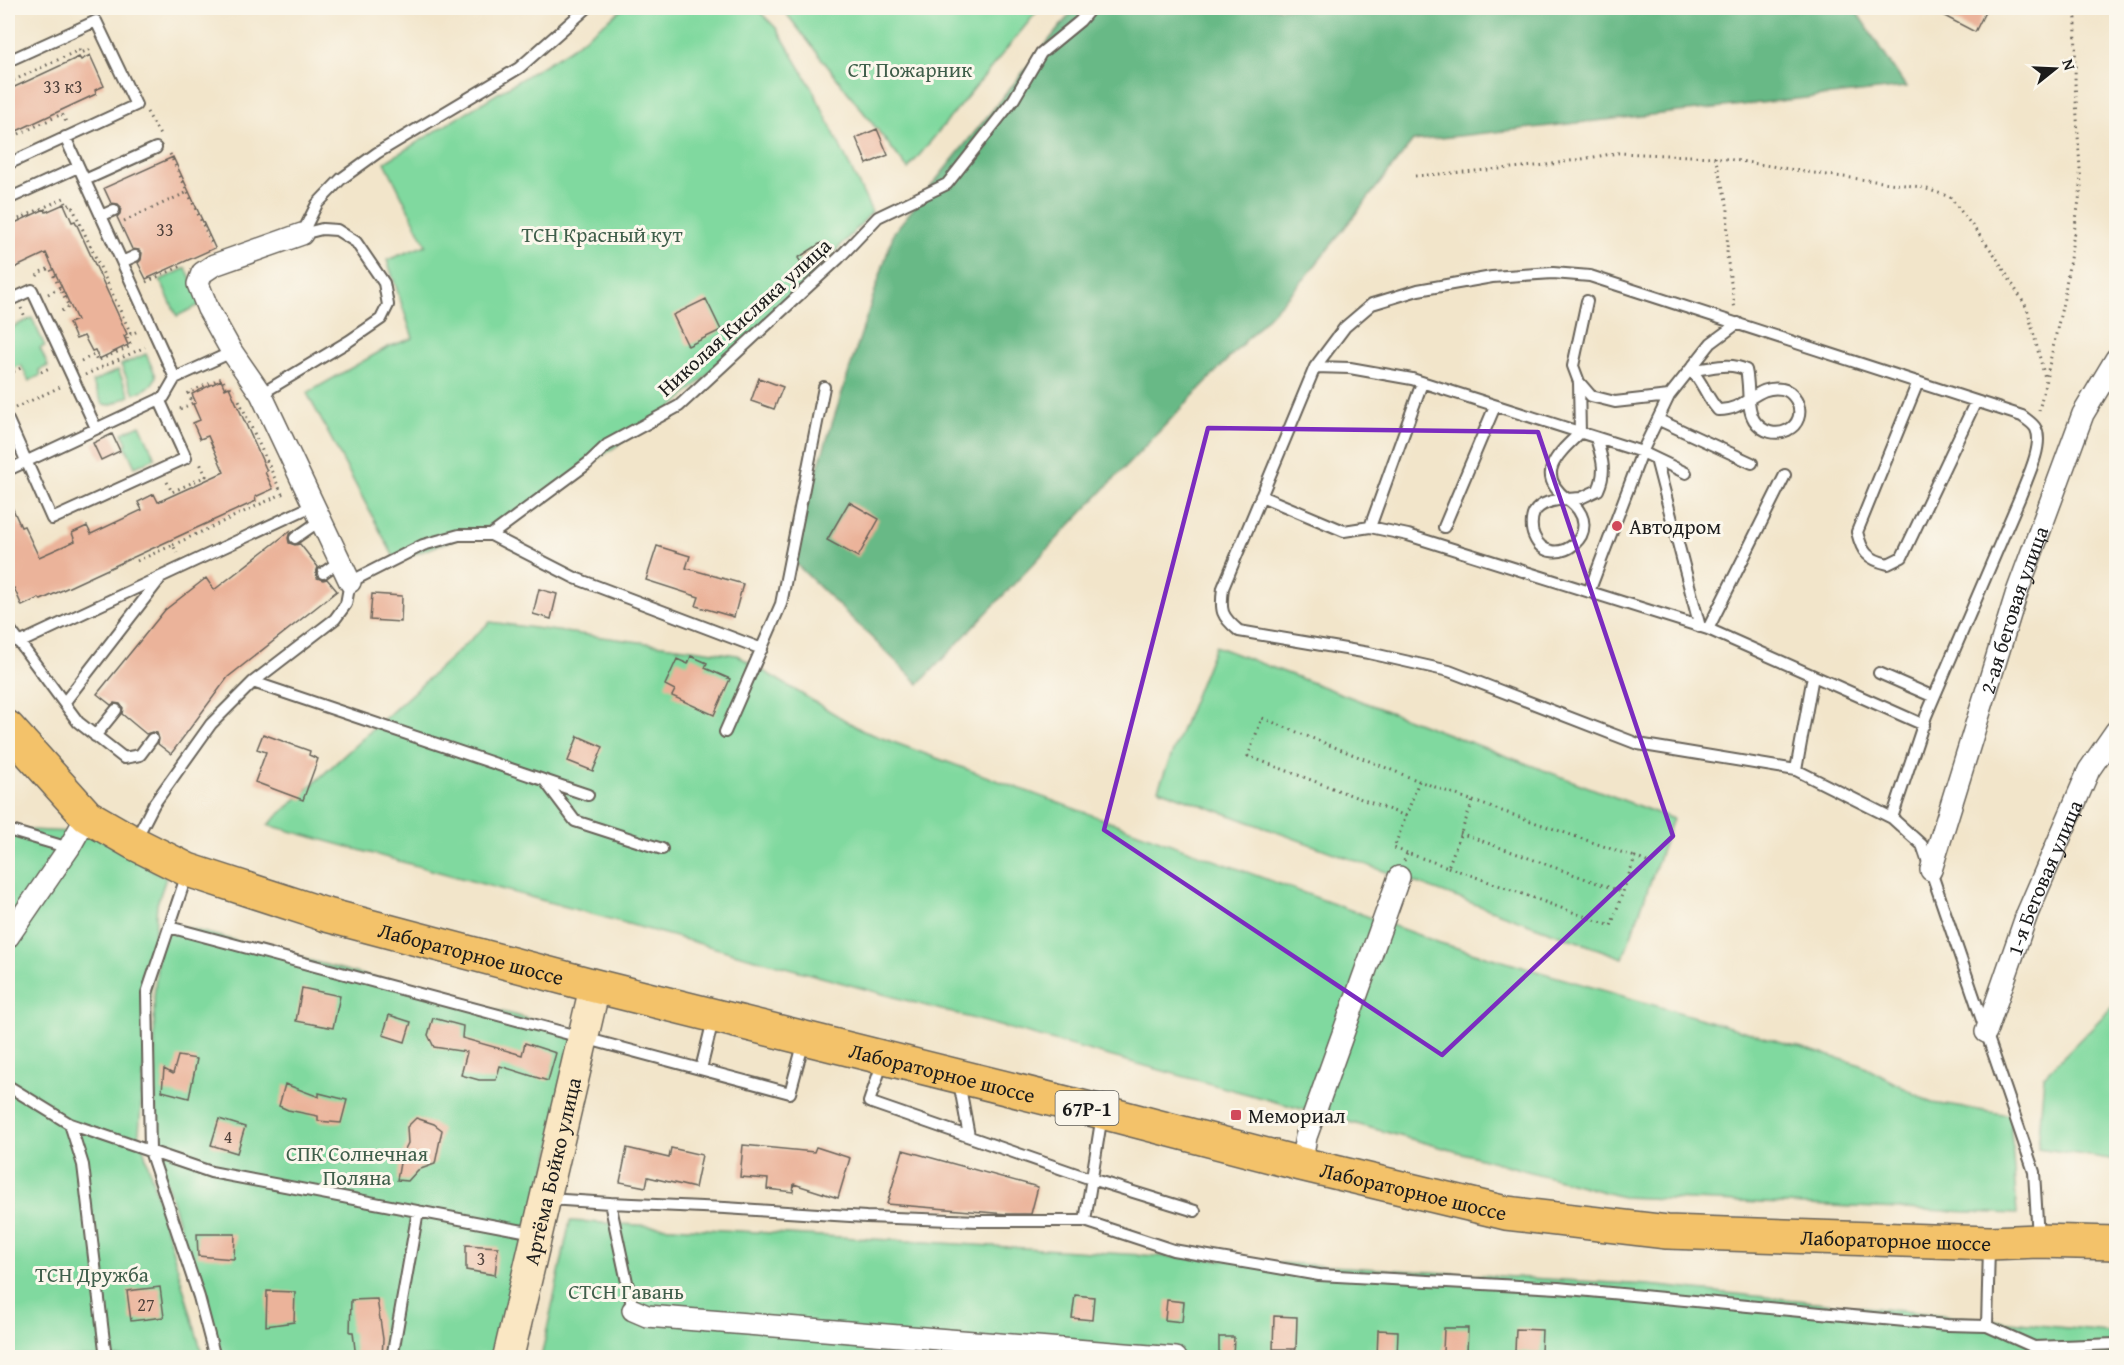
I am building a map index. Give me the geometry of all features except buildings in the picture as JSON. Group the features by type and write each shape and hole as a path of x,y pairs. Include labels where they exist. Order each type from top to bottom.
{"main road":[{"name":"Лабораторное шоссе","path":"8,728 87,816 188,870 323,914 595,986 1301,1164 1506,1213 1667,1232 1990,1244 2038,1240 2116,1243"},
{"name":"Артёма Бойко улица","path":"508,1358 595,986"}],"street":[{"path":"302,234 214,265 202,273 198,284 208,309 232,352 261,394 317,512 332,567 350,582"},
{"name":"2-ая беговая улица","path":"1931,870 2016,595 2083,414 2116,359"},
{"name":"1-я Беговая улица","path":"1986,1032 2027,914 2089,770 2116,731"},
{"path":"8,937 69,848 87,816"},
{"path":"1301,1164 1306,1137 1399,877"},
{"path":"633,1310 646,1316 1176,1358"}],"lane":[{"path":"302,234 317,204 342,179 377,153 519,69 587,8"},
{"name":"Николая Кисляка улица","path":"491,535 586,464 607,445 679,406 839,258 878,217 947,184 1014,99 1041,52 1080,21 1091,8"},
{"path":"8,61 96,21 136,105 8,164"},
{"path":"65,137 175,378"},
{"path":"85,180 156,148"},
{"path":"8,199 78,167"},
{"path":"101,216 114,210"},
{"path":"261,394 381,319 388,305 384,284 356,242 337,230 322,229 302,234"},
{"path":"122,262 135,256"},
{"path":"1892,818 1934,697 2020,497 2033,461 2038,438 2036,427 2022,416 1590,276 1553,273 1492,277 1418,290 1372,304 1345,327 1314,367 1223,588 1221,603 1224,619 1239,631 1369,653 1449,671 1638,744 1796,770 1892,818 1922,845 1931,870 2034,1172 2038,1240"},
{"path":"8,301 33,290 96,428"},
{"path":"1587,300 1572,366 1579,382 1591,396 1615,402 1669,396"},
{"path":"1589,592 1641,452 1669,396 1711,343 1738,323"},
{"path":"8,470 164,397 175,378 232,352"},
{"path":"1691,370 1701,380 1711,403 1718,410 1729,410 1742,405 1750,399 1760,391 1783,389 1792,394 1797,402 1800,413 1797,422 1778,434 1768,433 1754,420 1750,410 1750,399 1750,382 1746,370 1737,365 1726,364 1691,370"},
{"path":"1314,367 1350,368 1422,383 1641,452 1686,473"},
{"path":"1579,382 1580,433 1556,458 1550,471 1551,483 1557,492 1567,499 1574,504 1581,515 1583,529 1579,541 1571,548 1558,552 1545,549 1534,538 1533,514 1540,506 1554,500 1567,499 1581,498 1598,490 1603,478 1603,467 1596,438"},
{"path":"1918,382 1857,532 1861,548 1874,561 1888,564 1902,557 1976,401"},
{"path":"1370,527 1422,383"},
{"path":"725,732 781,604 824,387"},
{"path":"8,420 52,519 186,458 159,399"},
{"path":"1444,527 1495,406"},
{"path":"1659,420 1752,463"},
{"path":"1656,459 1704,628"},
{"path":"1704,628 1785,475"},
{"path":"1261,496 1344,531 1370,527 1408,535 1704,628 1924,725"},
{"path":"296,538 317,512"},
{"path":"19,643 162,576 317,512"},
{"path":"134,843 154,804 212,724 253,682 335,618 346,604 350,582 423,545 459,535 491,535 575,578 762,649"},
{"path":"64,703 162,576"},
{"path":"8,627 78,722 95,736 124,758 140,755 152,739"},
{"path":"1879,673 1934,697"},
{"path":"1796,770 1813,676"},
{"path":"253,682 588,795"},
{"path":"95,736 116,710"},
{"path":"545,780 575,821 662,849"},
{"path":"8,830 69,848"},
{"path":"188,870 147,993 150,1151 199,1297 215,1358"},
{"path":"169,927 790,1092 805,1038"},
{"path":"701,1069 714,1015"},
{"path":"884,1058 869,1102 1091,1179 1195,1211"},
{"path":"958,1076 969,1136"},
{"path":"8,1086 70,1124 211,1172 537,1234"},
{"path":"1085,1221 1102,1112"},
{"path":"70,1124 83,1165 106,1358"},
{"path":"544,1199 866,1217 979,1221 1085,1221 1173,1250 1319,1275 1558,1288 1947,1325 1987,1326 2034,1347 2116,1344"},
{"path":"610,1203 633,1310"},
{"path":"392,1358 418,1211"},
{"path":"1987,1326 1990,1244"}],"path":[{"path":"2036,427 2064,298 2081,188 2075,83 2076,19 2073,8"},
{"path":"8,83 79,50 81,53 94,47 97,56"},
{"path":"8,139 62,114 64,124 76,119"},
{"path":"1415,176 1547,165 1618,153 1715,158 1921,187 1950,197 1994,254 2026,308 2045,378"},
{"path":"171,157 215,250"},
{"path":"1715,158 1728,208 1727,256 1738,323"},
{"path":"123,222 188,192"},
{"path":"8,224 64,198 67,206 71,204 131,334"},
{"path":"135,256 146,282"},
{"path":"134,288 192,261"},
{"path":"29,280 50,268 69,307 54,314"},
{"path":"37,276 41,285"},
{"path":"45,295 60,288"},
{"path":"76,363 94,355 97,362 131,346 127,336 142,329"},
{"path":"8,374 21,368"},
{"path":"80,369 83,376"},
{"path":"137,561 282,494 234,388 231,390 230,385 226,387 222,378 188,393 193,403 176,410 174,406"},
{"path":"162,480 165,478 172,492 206,476 200,463 191,466"},
{"path":"186,477 189,484"},
{"path":"173,544 180,560"},
{"path":"1406,816 1248,756 1262,718 1419,781 1649,862"},
{"path":"1419,781 1394,848 1611,926 1635,856"},
{"path":"1448,867 1473,801"},
{"path":"1460,833 1623,893"},
{"path":"1399,877 1407,853"}],"highlighted area":[{"path":"1208,428 1538,432 1673,836 1442,1055 1104,830"}],"green space":[{"name":"ТСН Красный кут","path":"624,8 756,8 777,29 811,86 872,212 806,283 674,406 514,517 396,561 307,393 388,347 413,338 387,260 426,245 385,162 567,51"},
{"name":"СТ Пожарник","path":"782,8 1040,8 908,169"},
{"path":"1075,8 1854,8 1906,87 1413,141 1306,277 919,684 789,557 894,232"},
{"path":"186,268 202,304 177,316 160,280"},
{"path":"32,318 45,346 40,348 48,366 39,370 41,375 29,381 21,365 8,371 8,329"},
{"path":"146,354 156,376 155,380 145,389 134,394 121,365"},
{"path":"118,370 130,396 110,405 103,404 92,382"},
{"path":"140,425 155,458 135,467 122,433"},
{"path":"490,622 737,655 863,731 1440,943 1861,1065 1932,1103 2010,1115 2017,1214 1622,1197 268,825"},
{"path":"1215,646 1673,819 1623,958 1158,789"},
{"name":"ТСН Дружба","path":"8,829 92,833 166,878 157,904 139,1133 203,1357 8,1357"},
{"name":"СПК Солнечная Поляна","path":"161,921 578,1032 503,1357 219,1357 156,1148 154,998"},
{"path":"2116,1003 2116,1160 2038,1148 2044,1076"},
{"name":"СТСН Гавань","path":"570,1221 1648,1285 2116,1333 2116,1358 541,1358"}],"place":[{"name":"Автодром","path":"1617,526"},
{"name":"Мемориал","path":"1236,1115"}]}
